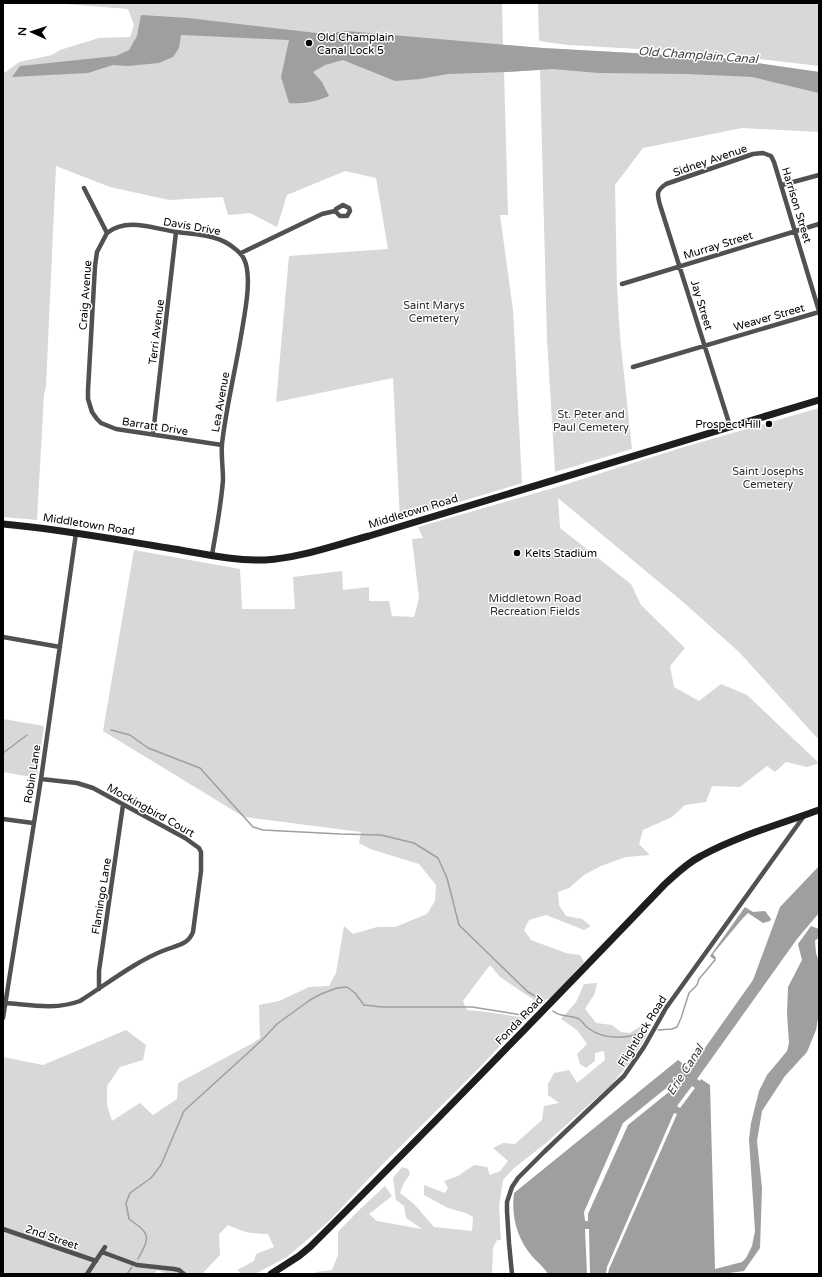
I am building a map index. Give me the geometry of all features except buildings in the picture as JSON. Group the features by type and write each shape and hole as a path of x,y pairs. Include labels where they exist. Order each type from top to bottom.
{"street":[{"name":"Sidney Avenue","path":"660,188 666,184 753,154 767,154"},
{"name":"Harrison Street","path":"767,154 774,162 782,185 819,311"},
{"path":"782,185 819,175"},
{"path":"84,188 107,233"},
{"name":"Jay Street","path":"660,188 658,193 660,205 730,426"},
{"path":"241,253 322,214 334,211"},
{"name":"Murray Street","path":"622,284 819,224"},
{"name":"Davis Drive","path":"107,233 112,229 125,225 136,225 211,236 226,241 241,253"},
{"name":"Terri Avenue","path":"153,434 176,232"},
{"name":"Craig Avenue","path":"92,412 88,390 95,266 97,252 107,233"},
{"name":"Lea Avenue","path":"212,556 223,480 222,445 245,313 248,272 246,263 241,253"},
{"name":"Weaver Street","path":"633,367 819,311"},
{"name":"Middletown Road","path":"3,524 76,533 212,556 266,560 317,551 819,400"},
{"name":"Barratt Drive","path":"92,412 101,423 116,429 222,445"},
{"name":"Robin Lane","path":"3,1015 33,832 33,823 41,779 76,533"},
{"path":"3,637 60,647"},
{"name":"Mockingbird Court","path":"6,1002 50,1007 71,1004 143,961 164,950 185,943 190,939 192,932 200,876 201,852 199,848 185,838 84,785 41,779"},
{"name":"Flamingo Lane","path":"99,988 98,971 123,805"},
{"name":"Fonda Road","path":"271,1274 299,1256 322,1236 682,868 700,856 767,828 819,810"},
{"name":"Flightlock Road","path":"512,1274 507,1202 512,1187 518,1178 534,1162 624,1076 644,1046 666,1008 804,816"},
{"path":"3,819 33,823"},
{"name":"2nd Street","path":"3,1229 96,1261"},
{"path":"87,1274 105,1247"},
{"path":"102,1252 129,1262 179,1270 184,1274"}],"green space":[{"path":"54,3 502,3 503,45 723,58 819,72 819,132 742,128 643,148 615,185 617,286 620,337 632,449 555,472 547,339 540,70 504,72 508,215 500,215 513,310 522,483 400,520 393,378 276,402 289,256 388,249 376,178 345,171 287,195 277,227 250,213 228,215 223,197 169,200 110,187 56,166 46,386 44,395 37,520 3,517 3,73 19,62 52,55 60,50 99,38 130,37 134,25 128,9"},
{"path":"538,3 819,3 819,66 710,53 568,45 539,41"},
{"path":"819,408 819,740 740,653 683,602 558,498 560,528 631,584 641,605 685,648 670,666 674,687 699,701 721,684 747,695 819,763 807,767 786,762 775,772 767,766 740,787 712,786 706,802 685,805 672,817 643,830 639,844 650,855 626,857 601,866 584,875 569,888 558,892 559,905 566,916 582,919 591,926 584,930 546,915 529,920 524,930 531,940 566,953 580,955 584,962 552,998 537,1002 500,977 490,965 463,1001 467,1010 526,1018 328,1222 287,1257 255,1274 242,1274 237,1270 254,1261 256,1254 274,1247 268,1234 248,1232 228,1225 219,1234 220,1255 202,1274 167,1274 157,1270 154,1274 3,1274 3,1057 43,1065 126,1030 146,1045 143,1060 120,1067 107,1086 107,1105 112,1121 140,1103 153,1115 177,1099 178,1083 260,1038 259,1005 279,1001 309,987 329,986 336,973 344,926 353,934 377,927 395,927 427,914 435,901 436,885 419,864 370,849 359,843 361,832 244,817 103,731 134,550 240,569 242,609 295,609 293,577 342,571 343,590 369,587 369,601 389,601 392,616 414,617 419,598 412,539 423,538 418,527"},
{"path":"3,719 44,726 37,778 3,772"},
{"path":"597,983 595,993 585,1009 596,1023 612,1025 621,1032 630,1033 641,1026 648,1033 631,1061 611,1085 546,1143 513,1169 503,1180 499,1206 501,1240 497,1240 493,1248 492,1274 314,1274 316,1272 332,1270 338,1255 338,1232 385,1186 392,1196 369,1214 377,1221 422,1229 406,1218 404,1206 396,1200 393,1178 402,1167 408,1169 410,1174 400,1193 414,1204 434,1227 472,1231 473,1217 466,1213 448,1208 424,1195 424,1185 445,1193 448,1188 444,1181 458,1176 474,1165 487,1167 490,1175 500,1171 508,1161 493,1148 503,1143 515,1144 542,1120 544,1106 559,1103 548,1095 548,1084 554,1073 569,1070 577,1083 605,1060 604,1051 595,1053 595,1061 586,1068 580,1064 577,1054 587,1044 577,1030 561,1019 576,1002 584,984"}],"water":[{"name":"Old Champlain Canal","path":"141,15 188,18 325,34 346,31 543,48 723,58 819,72 819,93 752,77 687,74 599,73 552,69 448,74 420,79 395,81 343,60 325,65 313,72 322,82 329,96 309,102 289,103 281,77 289,40 181,35 179,48 173,57 159,63 128,66 113,65 88,73 12,77 20,66 116,56 129,50 137,36"},
{"name":"Erie Canal","path":"819,866 819,913 797,939 697,1079 700,1081 701,1079 710,1085 715,1269 742,1262 746,1258 752,1246 755,1231 749,1139 751,1123 759,1091 767,1075 787,1051 789,1043 787,1014 788,987 802,960 798,944 811,926 819,929 819,937 815,941 816,953 819,962 819,1013 816,1030 807,1052 785,1076 762,1111 757,1141 762,1188 760,1248 744,1271 728,1274 548,1274 531,1255 519,1234 513,1210 514,1193 678,1060 690,1069 753,980 780,907"},
{"path":"745,907 753,912 765,911 771,919 770,921 763,923 748,913 713,954 716,958 715,960 710,956"}],"pier":[{"path":"681,1075 684,1077 680,1083 628,1125 588,1214 588,1221 585,1221 584,1212 623,1123"},
{"path":"692,1086 695,1088 680,1108 677,1106"},
{"path":"674,1113 677,1114 608,1274 606,1274 607,1267"},
{"path":"585,1229 589,1229 590,1274 587,1274"}],"waterway":[{"path":"111,730 130,735 148,748 200,768 253,827 263,830 381,835 414,843 438,858 447,878 459,925 528,992 544,1001"},
{"path":"3,753 27,735"},
{"path":"658,1030 677,1027 689,993 697,985 699,979 715,960"},
{"path":"138,1259 145,1245 146,1236 145,1232 129,1219 126,1203 130,1193 151,1178 161,1165 184,1111 262,1040 277,1024 310,1000 337,988 347,987 355,993 364,1005 382,1007 472,1007 528,1016"},
{"path":"553,1011 561,1015 574,1017 595,1032 610,1037 626,1037 648,1030"},
{"path":"127,1274 132,1267"}],"place":[{"name":"Old Champlain Canal Lock 5","path":"309,43"},
{"name":"Prospect Hill","path":"769,424"},
{"name":"Kelts Stadium","path":"517,553"}],"park label":[{"name":"Saint Marys Cemetery","path":"434,311"},
{"name":"St. Peter and Paul Cemetery","path":"591,420"},
{"name":"Saint Josephs Cemetery","path":"768,477"},
{"name":"Middletown Road Recreation Fields","path":"535,604"}]}
